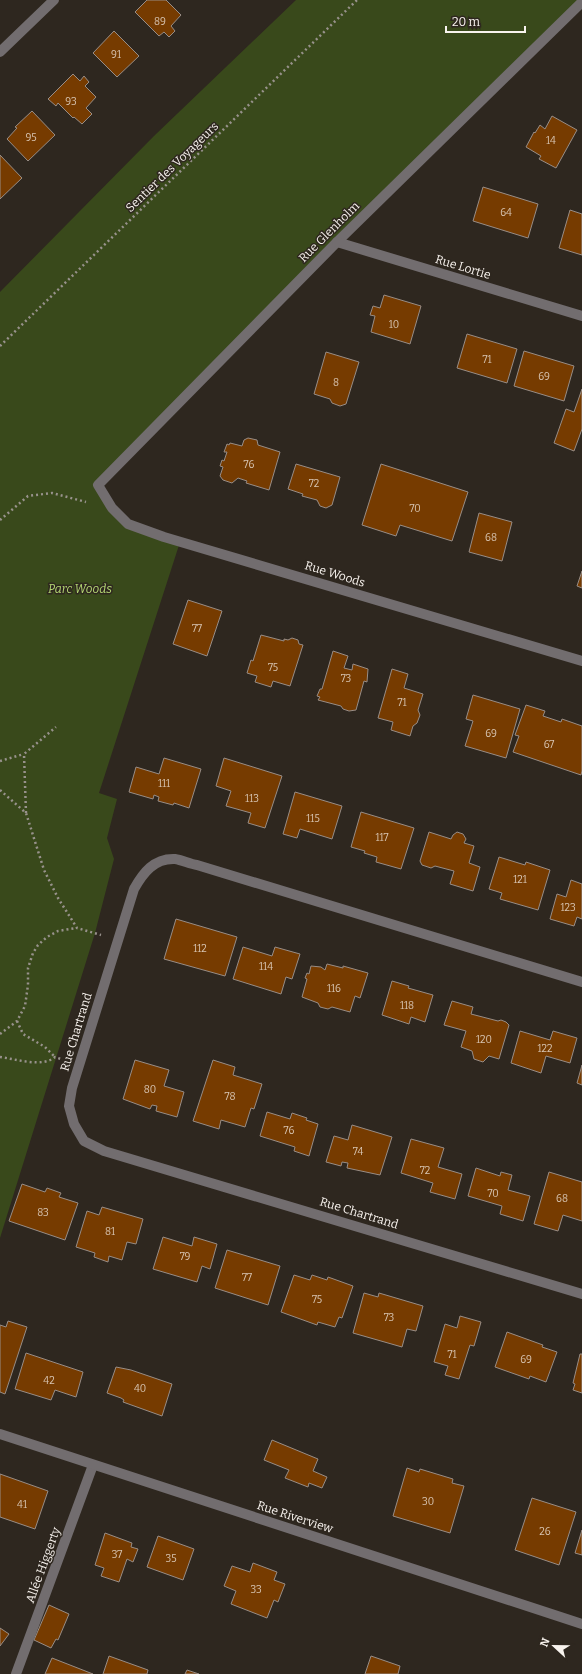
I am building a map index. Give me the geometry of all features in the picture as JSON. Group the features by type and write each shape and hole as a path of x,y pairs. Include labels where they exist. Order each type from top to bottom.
{"street":[{"path":"0,52 54,0"},
{"name":"Rue Glenholm","path":"98,485 336,242 578,11 582,2"},
{"name":"Rue Lortie","path":"336,242 582,316"},
{"name":"Rue Woods","path":"98,485 112,508 128,524 164,537 582,661"},
{"name":"Rue Chartrand","path":"582,982 175,859 157,862 142,874 134,889 72,1088 69,1106 72,1118 84,1141 104,1151 582,1294"},
{"name":"Rue Riverview","path":"0,1434 582,1624"},
{"name":"Allée Higgerty","path":"16,1674 93,1465"}],"path":[{"name":"Sentier des Voyageurs","path":"0,346 357,0"},
{"path":"0,520 28,496 52,494 112,508"},
{"path":"0,761 24,754 56,727"},
{"path":"24,754 26,813 44,870 58,898 77,928"},
{"path":"0,790 26,813"},
{"path":"0,1034 17,1021 25,1006 28,985 28,968 33,953 38,945 47,937 58,931 77,928 119,940"},
{"path":"17,1021 23,1034 45,1047 55,1057 80,1064"},
{"path":"0,1057 33,1063 50,1062 55,1057"}],"green space":[{"name":"Parc Woods","path":"296,0 582,0 98,485 128,524 180,542 99,793 117,799 107,838 114,859 95,933 0,1238 0,292 154,136"}],"building":[{"path":"147,0 166,0 181,15 171,26 175,31 169,37 164,32 159,36 135,12"},
{"path":"114,31 139,56 117,77 93,53"},
{"path":"73,74 80,81 84,76 89,82 85,86 96,97 86,108 92,114 82,124 74,117 73,118 58,103 56,106 48,99"},
{"path":"32,111 55,135 28,161 7,139 17,128 15,127"},
{"path":"552,116 577,130 556,168 539,159 541,156 526,147 534,132 535,133 540,125 545,129"},
{"path":"0,155 22,178 0,199"},
{"path":"483,187 538,204 528,238 473,221"},
{"path":"570,210 582,214 582,255 559,248"},
{"path":"384,295 421,306 410,344 371,332 375,316 370,315 373,306 380,308"},
{"path":"467,334 517,349 507,383 457,368"},
{"path":"524,351 574,366 564,401 514,386"},
{"path":"326,352 359,362 346,404 340,406 332,403 330,399 314,394"},
{"path":"582,389 582,429 574,451 554,443 566,409 574,412"},
{"path":"248,438 257,440 258,445 280,452 269,490 246,483 247,481 238,478 232,483 223,480 220,476 223,467 220,466 222,460 224,461 227,452 224,452 227,444 229,445 230,443 242,446 244,440"},
{"path":"296,464 340,477 332,505 326,508 320,506 317,500 302,496 303,494 288,489"},
{"path":"381,464 468,492 452,541 400,525 396,536 362,525"},
{"path":"479,513 512,522 502,561 469,552"},
{"path":"582,571 582,588 577,586"},
{"path":"188,600 222,611 207,656 173,644"},
{"path":"261,635 284,641 284,639 288,640 292,638 298,640 299,644 303,645 290,686 273,681 271,687 255,682 257,676 247,673 251,660 253,661"},
{"path":"333,651 348,656 344,668 352,670 353,664 368,669 367,682 364,681 356,710 349,711 343,709 341,706 318,700 320,697 317,696 320,689 322,689"},
{"path":"392,669 408,674 404,688 423,694 418,710 420,715 417,723 413,726 410,736 391,730 393,722 378,718"},
{"path":"473,695 520,709 506,758 465,746 473,721 466,719"},
{"path":"526,705 545,711 543,716 561,722 562,719 582,726 581,775 513,752 519,736 515,735"},
{"path":"164,758 201,769 189,808 174,803 173,805 158,801 159,797 154,795 153,799 129,792 136,767 159,774"},
{"path":"224,758 282,776 265,828 248,823 251,813 226,806 231,791 216,786"},
{"path":"295,792 342,806 332,839 300,829 297,838 283,834"},
{"path":"361,812 414,828 401,869 376,862 377,857 364,853 365,851 351,847"},
{"path":"429,832 451,839 457,832 463,834 466,839 464,843 474,846 469,863 480,867 473,891 450,884 454,871 435,866 431,868 422,865 420,861"},
{"path":"499,857 525,865 526,862 550,870 538,910 500,899 502,893 489,889"},
{"path":"571,880 582,884 582,919 577,917 574,926 550,919 557,894 566,897"},
{"path":"176,919 237,937 225,976 164,959"},
{"path":"243,947 272,956 275,947 300,954 292,979 286,977 281,994 233,979"},
{"path":"327,964 343,968 343,966 368,973 360,998 355,996 350,1012 332,1007 328,1009 320,1007 318,1003 302,997 307,979 305,978 307,973 309,974 311,966 321,967 325,970"},
{"path":"392,981 409,986 408,988 433,995 425,1022 411,1017 409,1024 382,1015"},
{"path":"452,1001 473,1007 471,1014 498,1021 501,1020 509,1025 499,1059 489,1056 483,1062 474,1059 472,1051 461,1047 466,1031 444,1025"},
{"path":"520,1031 550,1040 553,1031 577,1038 570,1063 546,1056 541,1073 511,1063"},
{"path":"135,1060 169,1070 164,1086 184,1092 177,1117 156,1111 157,1106 152,1105 150,1109 123,1099"},
{"path":"213,1060 235,1067 233,1075 262,1084 254,1109 251,1108 245,1127 221,1120 219,1129 193,1121"},
{"path":"582,1065 582,1085 577,1083"},
{"path":"267,1112 290,1119 292,1113 307,1118 306,1120 318,1124 309,1156 294,1151 295,1147 260,1136"},
{"path":"352,1125 392,1137 380,1175 347,1168 348,1163 342,1162 341,1166 326,1162 334,1136 348,1140"},
{"path":"411,1139 444,1148 438,1167 462,1174 455,1199 430,1192 433,1183 401,1173"},
{"path":"476,1168 500,1176 501,1172 512,1175 508,1190 530,1196 523,1221 500,1214 502,1206 468,1196"},
{"path":"549,1172 582,1182 582,1221 563,1215 558,1231 534,1224"},
{"path":"22,1184 45,1192 47,1188 61,1193 59,1197 78,1203 65,1240 9,1221"},
{"path":"102,1207 143,1219 136,1244 127,1242 122,1260 109,1256 108,1262 94,1257 95,1253 76,1247 87,1211 99,1215"},
{"path":"163,1237 192,1246 194,1237 217,1244 210,1269 202,1266 197,1282 153,1269"},
{"path":"227,1250 280,1266 268,1305 215,1288"},
{"path":"294,1275 310,1280 312,1275 327,1280 328,1277 353,1286 342,1318 339,1317 335,1327 318,1322 317,1325 281,1312"},
{"path":"364,1293 378,1297 379,1293 423,1306 416,1331 407,1329 402,1347 353,1333"},
{"path":"460,1316 481,1322 474,1346 470,1345 459,1379 445,1375 448,1366 434,1362 445,1324 457,1328"},
{"path":"8,1321 27,1327 5,1394 0,1392 0,1325 6,1327"},
{"path":"507,1332 543,1345 542,1347 557,1352 546,1382 530,1376 529,1379 495,1367"},
{"path":"26,1353 83,1372 76,1397 55,1390 51,1400 15,1389"},
{"path":"580,1354 582,1354 582,1393 573,1390 575,1384 573,1383"},
{"path":"116,1367 131,1370 172,1384 162,1416 123,1402 124,1400 121,1398 107,1393"},
{"path":"272,1440 318,1459 313,1471 327,1477 322,1488 309,1483 308,1487 285,1478 289,1470 264,1460"},
{"path":"407,1468 419,1472 420,1469 453,1479 452,1483 464,1486 450,1533 393,1516"},
{"path":"0,1474 48,1491 35,1529 0,1517"},
{"path":"532,1498 576,1512 559,1565 515,1550"},
{"path":"582,1530 582,1555 575,1553"},
{"path":"105,1533 132,1543 131,1547 138,1549 133,1562 127,1559 119,1582 101,1576 104,1568 95,1565"},
{"path":"158,1536 194,1549 183,1580 147,1567"},
{"path":"253,1563 277,1572 274,1580 285,1584 278,1602 274,1600 267,1618 231,1604 236,1591 224,1586 232,1566 250,1572"},
{"path":"49,1605 69,1614 58,1640 56,1639 51,1648 34,1640"},
{"path":"0,1628 9,1634 0,1646"},
{"path":"109,1656 148,1670 147,1674 103,1674"},
{"path":"371,1656 400,1666 398,1674 365,1674"},
{"path":"52,1658 93,1674 45,1674"},
{"path":"187,1670 199,1674 185,1674"}]}
